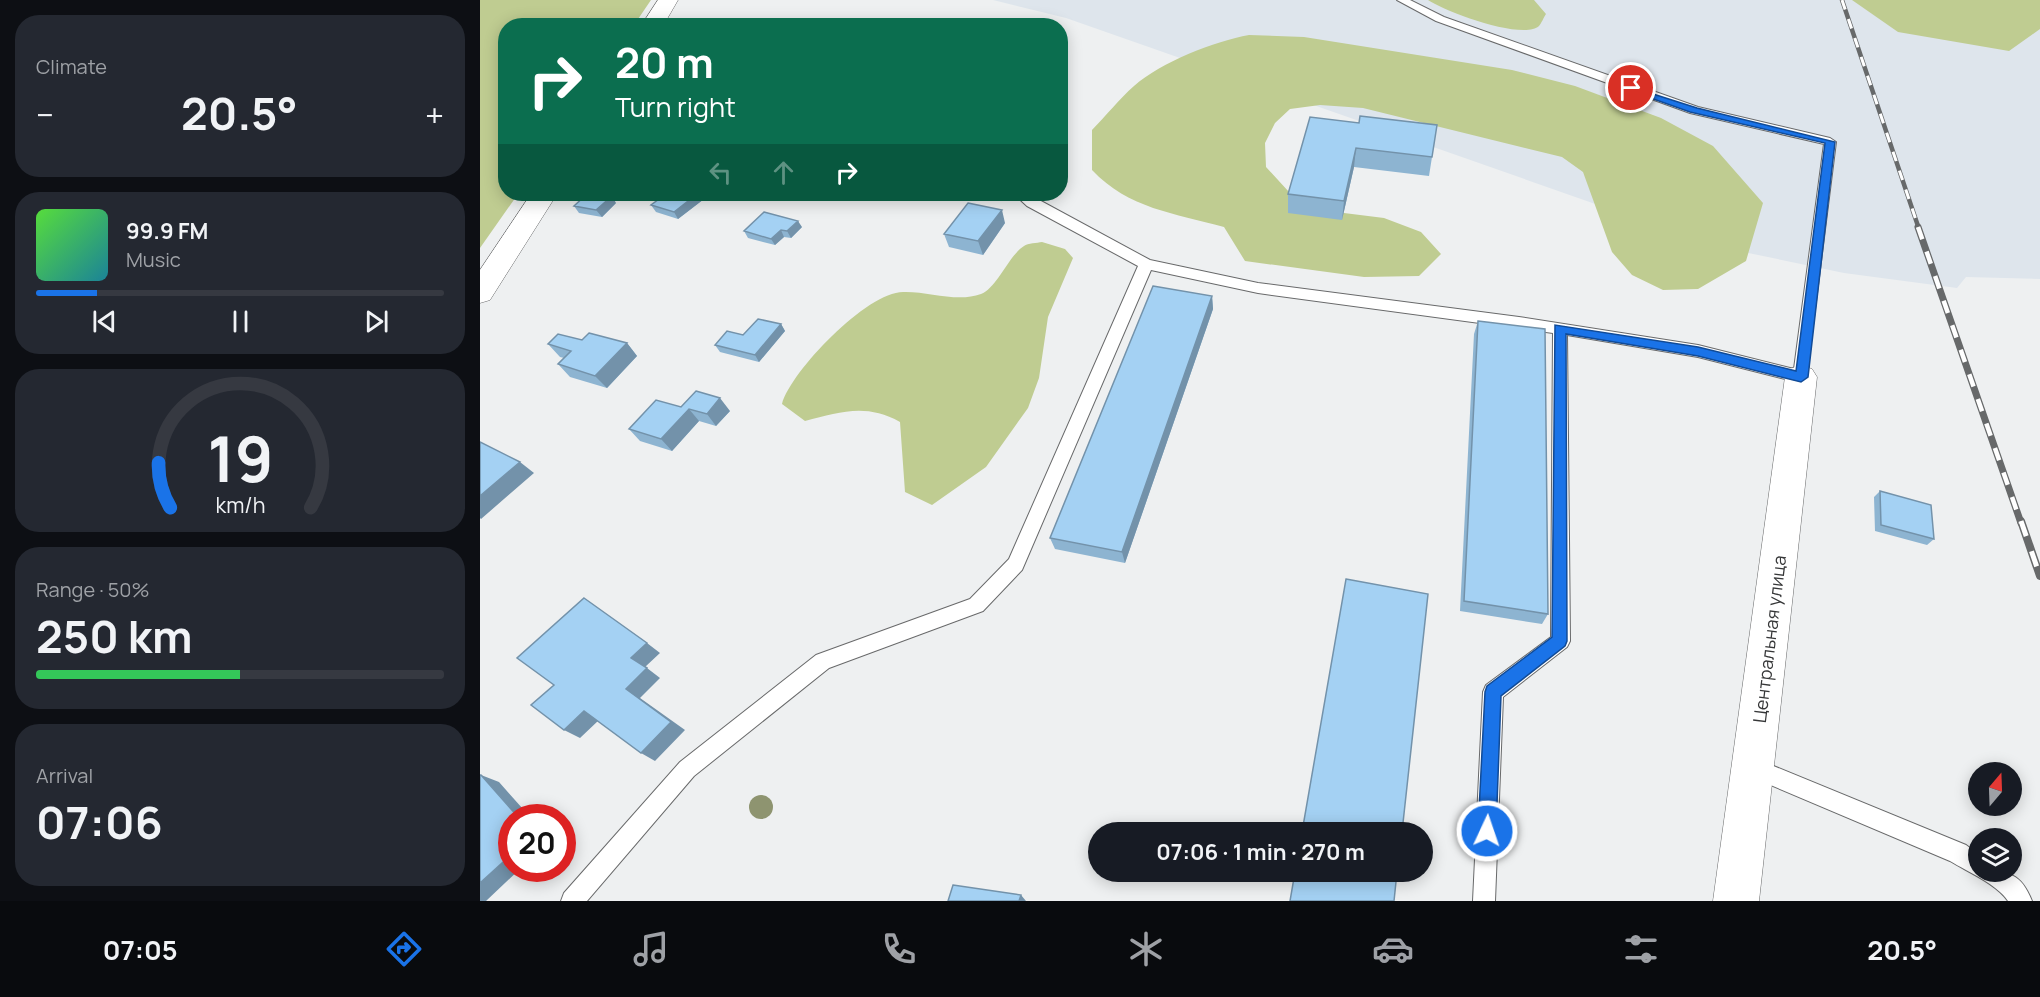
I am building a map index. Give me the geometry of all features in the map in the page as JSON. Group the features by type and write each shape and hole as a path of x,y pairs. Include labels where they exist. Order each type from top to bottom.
{"street":[{"path":"657,18 668,0"},
{"path":"480,293 539,201"},
{"name":"Центральная улица","path":"1736,901 1801,377"}],"lane":[{"path":"1029,201 1146,264 1258,288 1560,328 1698,351 1801,377 1830,142 1694,110 1440,19 1402,0"},
{"path":"572,901 687,770 823,661 976,605 1016,564 1146,264"},
{"path":"1484,901 1493,692 1560,641 1560,328"},
{"path":"1753,768 1958,853 1968,860"},
{"path":"2004,882 2011,886 2021,901"}],"shaded area":[{"path":"993,0 2040,0 2040,279 1966,277 1957,288 1844,273 1715,246 1066,18"}],"green space":[{"path":"480,0 651,0 639,18 498,18 498,201 513,201 480,248"},
{"path":"1428,0 1534,0 1546,14 1539,26 1530,30 1517,30 1466,17"},
{"path":"1852,0 2040,0 2040,29 2009,51 1898,32"},
{"path":"1249,35 1304,37 1512,70 1575,86 1661,118 1713,146 1763,203 1746,261 1698,289 1663,290 1632,275 1612,252 1583,172 1562,157 1363,108 1320,105 1290,109 1275,123 1265,143 1266,167 1289,192 1336,212 1384,218 1421,232 1441,254 1419,276 1364,277 1245,261 1224,227 1153,208 1106,183 1092,170 1092,130 1128,91 1145,77 1205,47"},
{"path":"1042,242 1065,249 1073,258 1048,317 1039,378 1028,408 986,467 932,505 905,492 900,422 888,416 864,411 841,412 805,421 782,404 788,390 815,354 851,319 870,305 888,295 903,292 952,297 981,294 987,291 1019,250 1028,244"}],"building":[{"path":"1360,116 1437,125 1432,157 1356,148 1344,201 1288,194 1310,117 1359,123"},
{"path":"579,201 606,201 596,210 574,206"},
{"path":"656,201 688,201 674,212 651,205"},
{"path":"968,203 1002,210 978,241 944,234"},
{"path":"764,212 798,221 787,231 781,230 771,239 744,231"},
{"path":"1153,286 1212,296 1122,552 1050,538"},
{"path":"758,319 781,324 755,355 715,345 727,331 743,335"},
{"path":"1478,321 1545,329 1548,614 1464,601"},
{"path":"589,333 627,343 595,376 558,364 571,351 548,344 558,334 582,340"},
{"path":"696,391 720,398 707,414 689,409 661,439 629,429 656,400 681,407"},
{"path":"480,442 520,462 480,496"},
{"path":"1880,491 1931,505 1934,539 1881,525"},
{"path":"1346,579 1428,594 1403,822 1304,822"},
{"path":"584,598 647,643 631,658 647,668 626,689 671,722 641,753 584,711 564,730 531,705 554,685 517,658"},
{"path":"481,775 507,804 498,804 498,867 480,883"},
{"path":"1293,882 1396,882 1394,901 1290,901"},
{"path":"953,885 1021,895 1019,901 948,901"}],"railway":[{"path":"1842,0 1919,229"},
{"path":"1918,227 2021,523"},
{"path":"2021,521 2040,576"}],"route":[{"path":"1487,831 1493,692 1560,641 1560,328 1698,351 1801,377 1830,142 1694,110 1631,88"}]}
